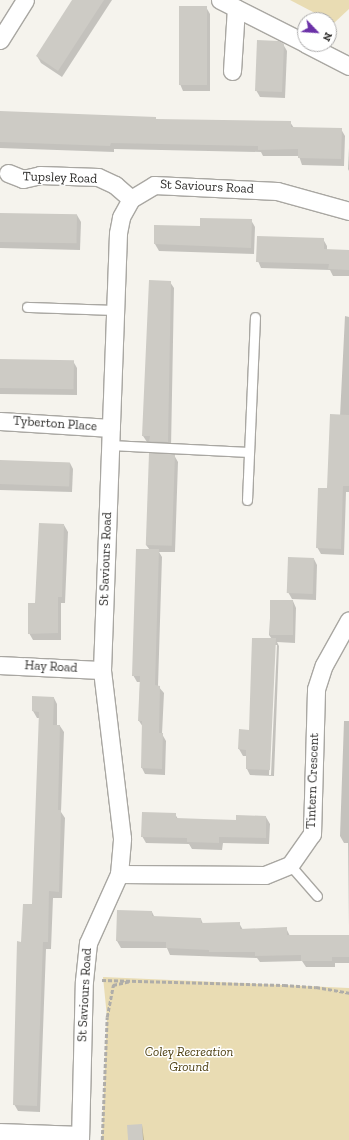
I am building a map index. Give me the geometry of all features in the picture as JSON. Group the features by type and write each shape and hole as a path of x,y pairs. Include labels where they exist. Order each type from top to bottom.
{"street":[{"path":"0,40 25,0"},
{"path":"220,0 297,39"},
{"path":"232,71 236,8"},
{"path":"322,52 349,66"},
{"name":"Tupsley Road","path":"8,173 23,179 40,175 98,177 115,185 130,199"},
{"name":"St Saviours Road","path":"80,1138 84,981 88,944 119,874 122,838 102,670 110,445 117,310 118,233 121,217 130,199 154,185 277,190 349,211"},
{"name":"Tyberton Place","path":"0,421 111,428"},
{"name":"Tintern Crescent","path":"290,865 312,834 316,689 324,665 349,620"},
{"name":"Hay Road","path":"0,665 102,670"},
{"path":"119,874 265,875 290,865"},
{"path":"0,1132 80,1138"}],"lane":[{"path":"27,307 117,310"},
{"path":"247,500 255,317"},
{"path":"110,445 249,452"},
{"path":"290,865 317,896"}],"path":[{"path":"102,1140 107,1017 113,985 136,980"},
{"path":"84,981 136,980 212,984 284,985 349,993"}],"green space":[{"path":"290,0 349,0 349,9 337,20 337,12 313,12"},
{"name":"Coley Recreation Ground","path":"103,977 349,988 349,1140 102,1140 107,1017"}],"building":[{"path":"72,0 104,0 58,71 36,56"},
{"path":"179,6 207,6 207,85 179,85"},
{"path":"257,40 279,41 284,44 282,92 255,91"},
{"path":"0,111 156,117 156,119 291,121 291,127 342,128 341,159 298,158 298,149 258,150 258,146 111,143 110,146 0,142"},
{"path":"0,213 77,214 76,243 0,242"},
{"path":"200,218 252,219 251,248 154,244 154,225 200,226"},
{"path":"257,236 324,238 324,249 349,250 349,270 328,269 329,264 256,262"},
{"path":"149,280 171,281 168,442 149,441 150,436 142,436"},
{"path":"0,359 74,360 73,389 0,388"},
{"path":"330,414 349,415 349,486 343,486 341,549 316,548 318,488 327,488"},
{"path":"149,453 175,454 172,546 146,545"},
{"path":"0,460 70,462 69,486 0,484"},
{"path":"39,523 64,524 62,597 58,597 58,633 28,634 28,603 35,603"},
{"path":"136,549 159,549 155,685 160,686 159,733 163,733 162,769 141,768 142,721 138,721 140,676 132,676"},
{"path":"288,557 314,558 313,594 287,593"},
{"path":"270,600 293,600 293,635 270,635"},
{"path":"252,638 276,638 270,770 246,769 246,750 238,749 239,729 249,730"},
{"path":"32,696 54,697 53,725 60,725 58,810 61,810 59,892 49,891 48,942 43,942 37,1106 13,1105 17,941 21,942 23,904 32,904 39,712 32,711"},
{"path":"142,812 176,813 176,818 204,819 236,820 236,815 266,816 266,838 219,837 219,843 187,842 187,838 141,837"},
{"path":"117,910 152,911 152,916 201,918 201,923 240,922 240,929 287,927 287,935 349,935 349,957 332,957 332,961 301,961 301,955 255,956 255,952 209,952 209,950 166,948 166,942 116,941"},
{"path":"142,1124 143,1140 128,1140 127,1125"}]}
